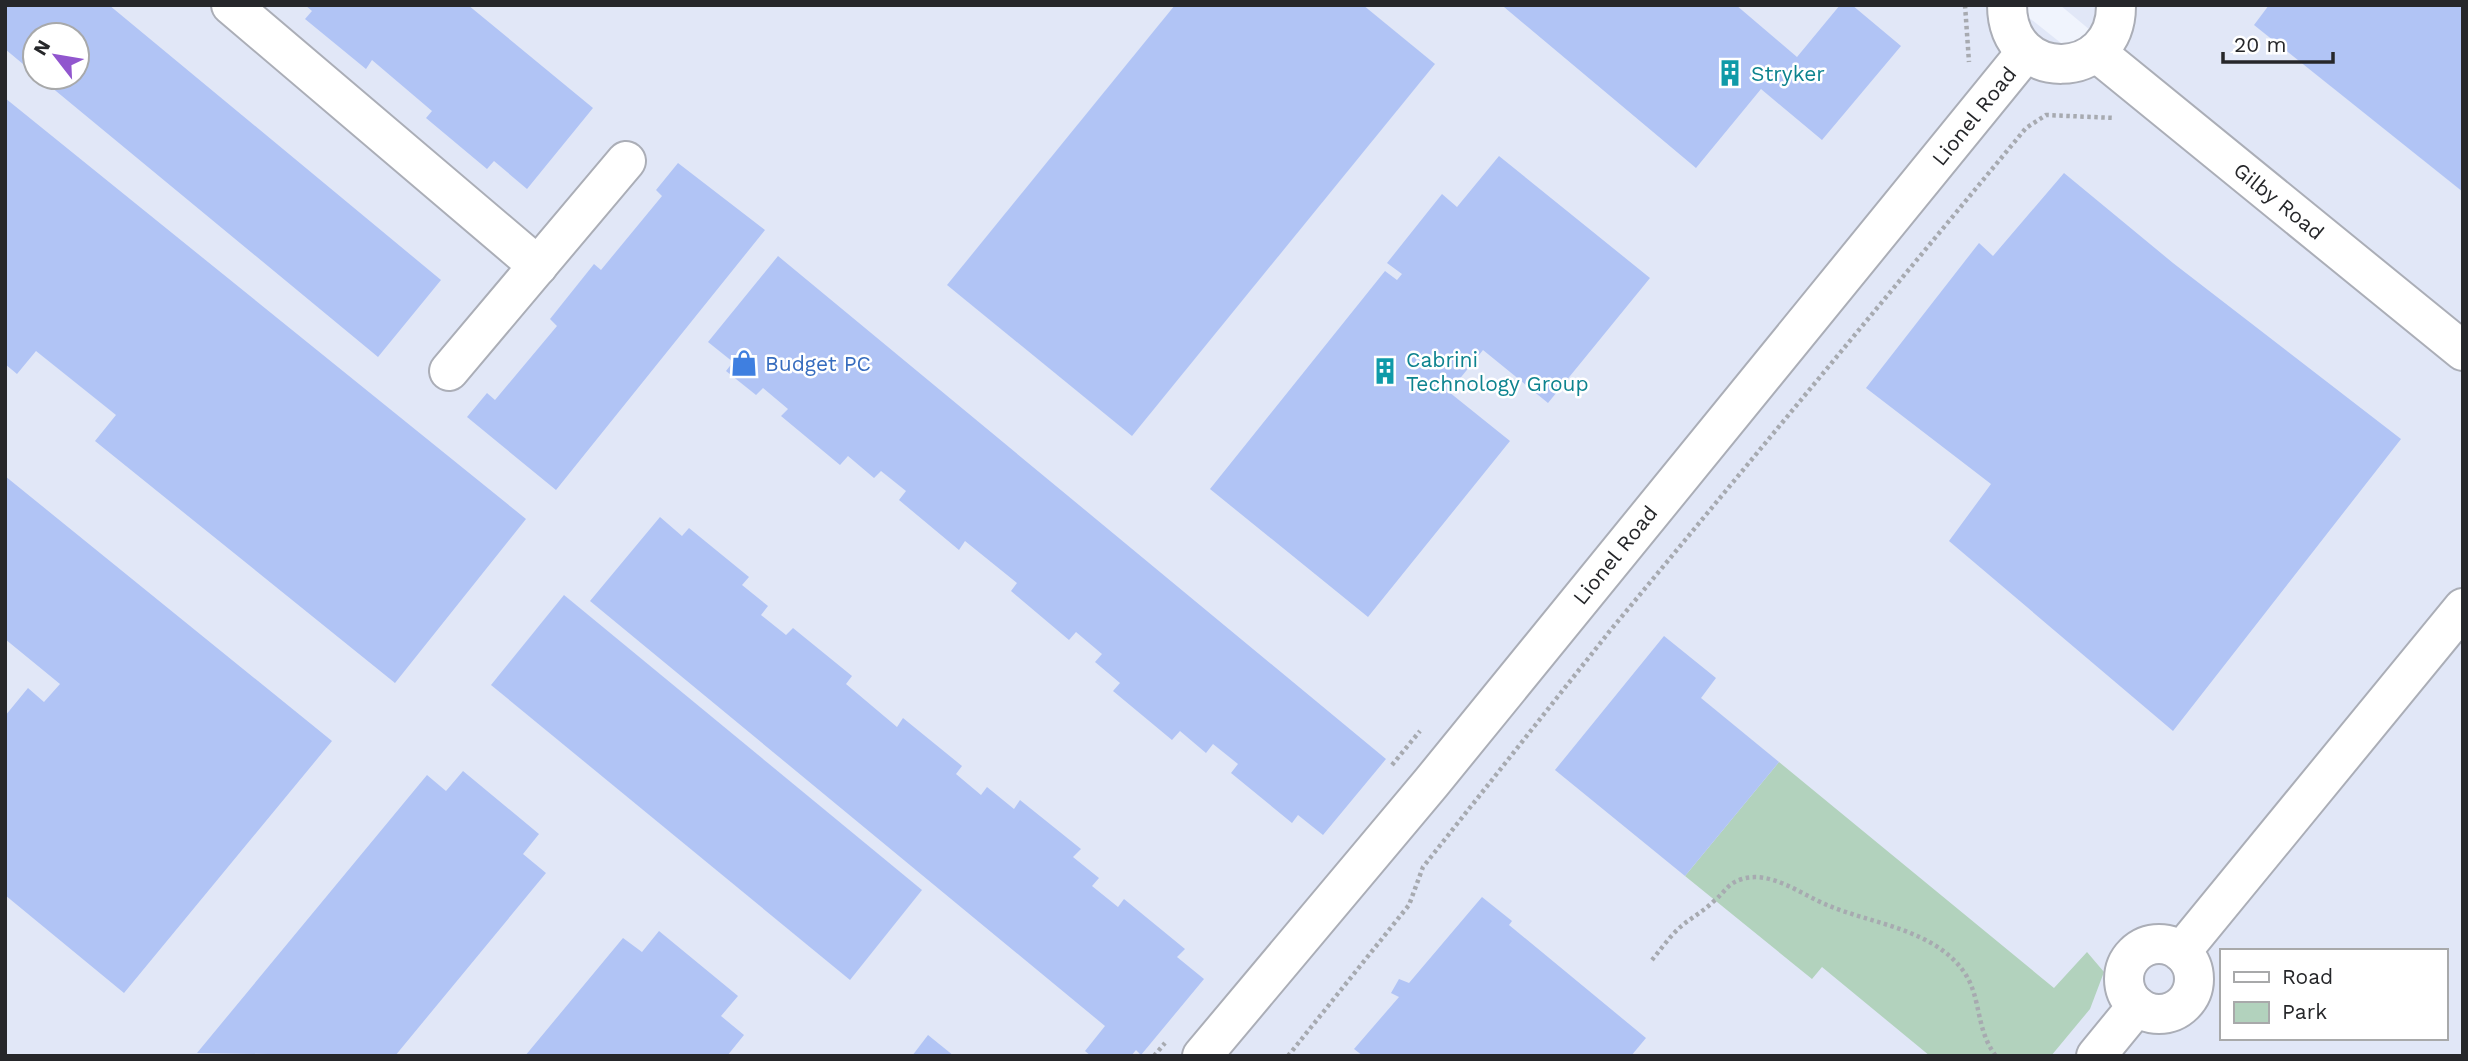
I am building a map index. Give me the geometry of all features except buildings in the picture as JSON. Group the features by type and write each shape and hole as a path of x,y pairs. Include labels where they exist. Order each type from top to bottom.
{"street":[{"path":"231,5 538,266"},
{"path":"2007,5 2007,20 2013,38 2026,52 2041,61 2060,65 2080,62 2096,52 2110,36 2116,18 2116,5"},
{"name":"Lionel Road","path":"1202,1056 1431,783 2026,52"},
{"name":"Gilby Road","path":"2096,52 2463,351"},
{"path":"449,372 626,161"},
{"path":"2096,1056 2137,1006 2159,1015 2182,1007 2195,984 2194,972 2181,951 2463,608"}],"path":[{"path":"1288,1056 1409,905 1423,867 1592,653 2026,128 2046,115 2114,119 2141,88"},
{"path":"1652,960 1682,925 1716,900 1729,884 1746,877 1773,880 1828,905 1909,932 1935,946 1963,970 1972,984 1980,1026 1996,1056"}],"shaded area":[{"path":"5,5 2013,5 2463,363 2463,1056 5,1056"},
{"path":"2060,5 2463,5 2463,341"}],"green space":[{"path":"1779,762 2054,988 2087,952 2104,972 2090,1009 2051,1056 1930,1056 1822,967 1812,979 1685,876"}],"place":[{"name":"Stryker","path":"1730,73"},
{"name":"Budget PC","path":"744,363"},
{"name":"Cabrini Technology Group","path":"1385,371"}]}
